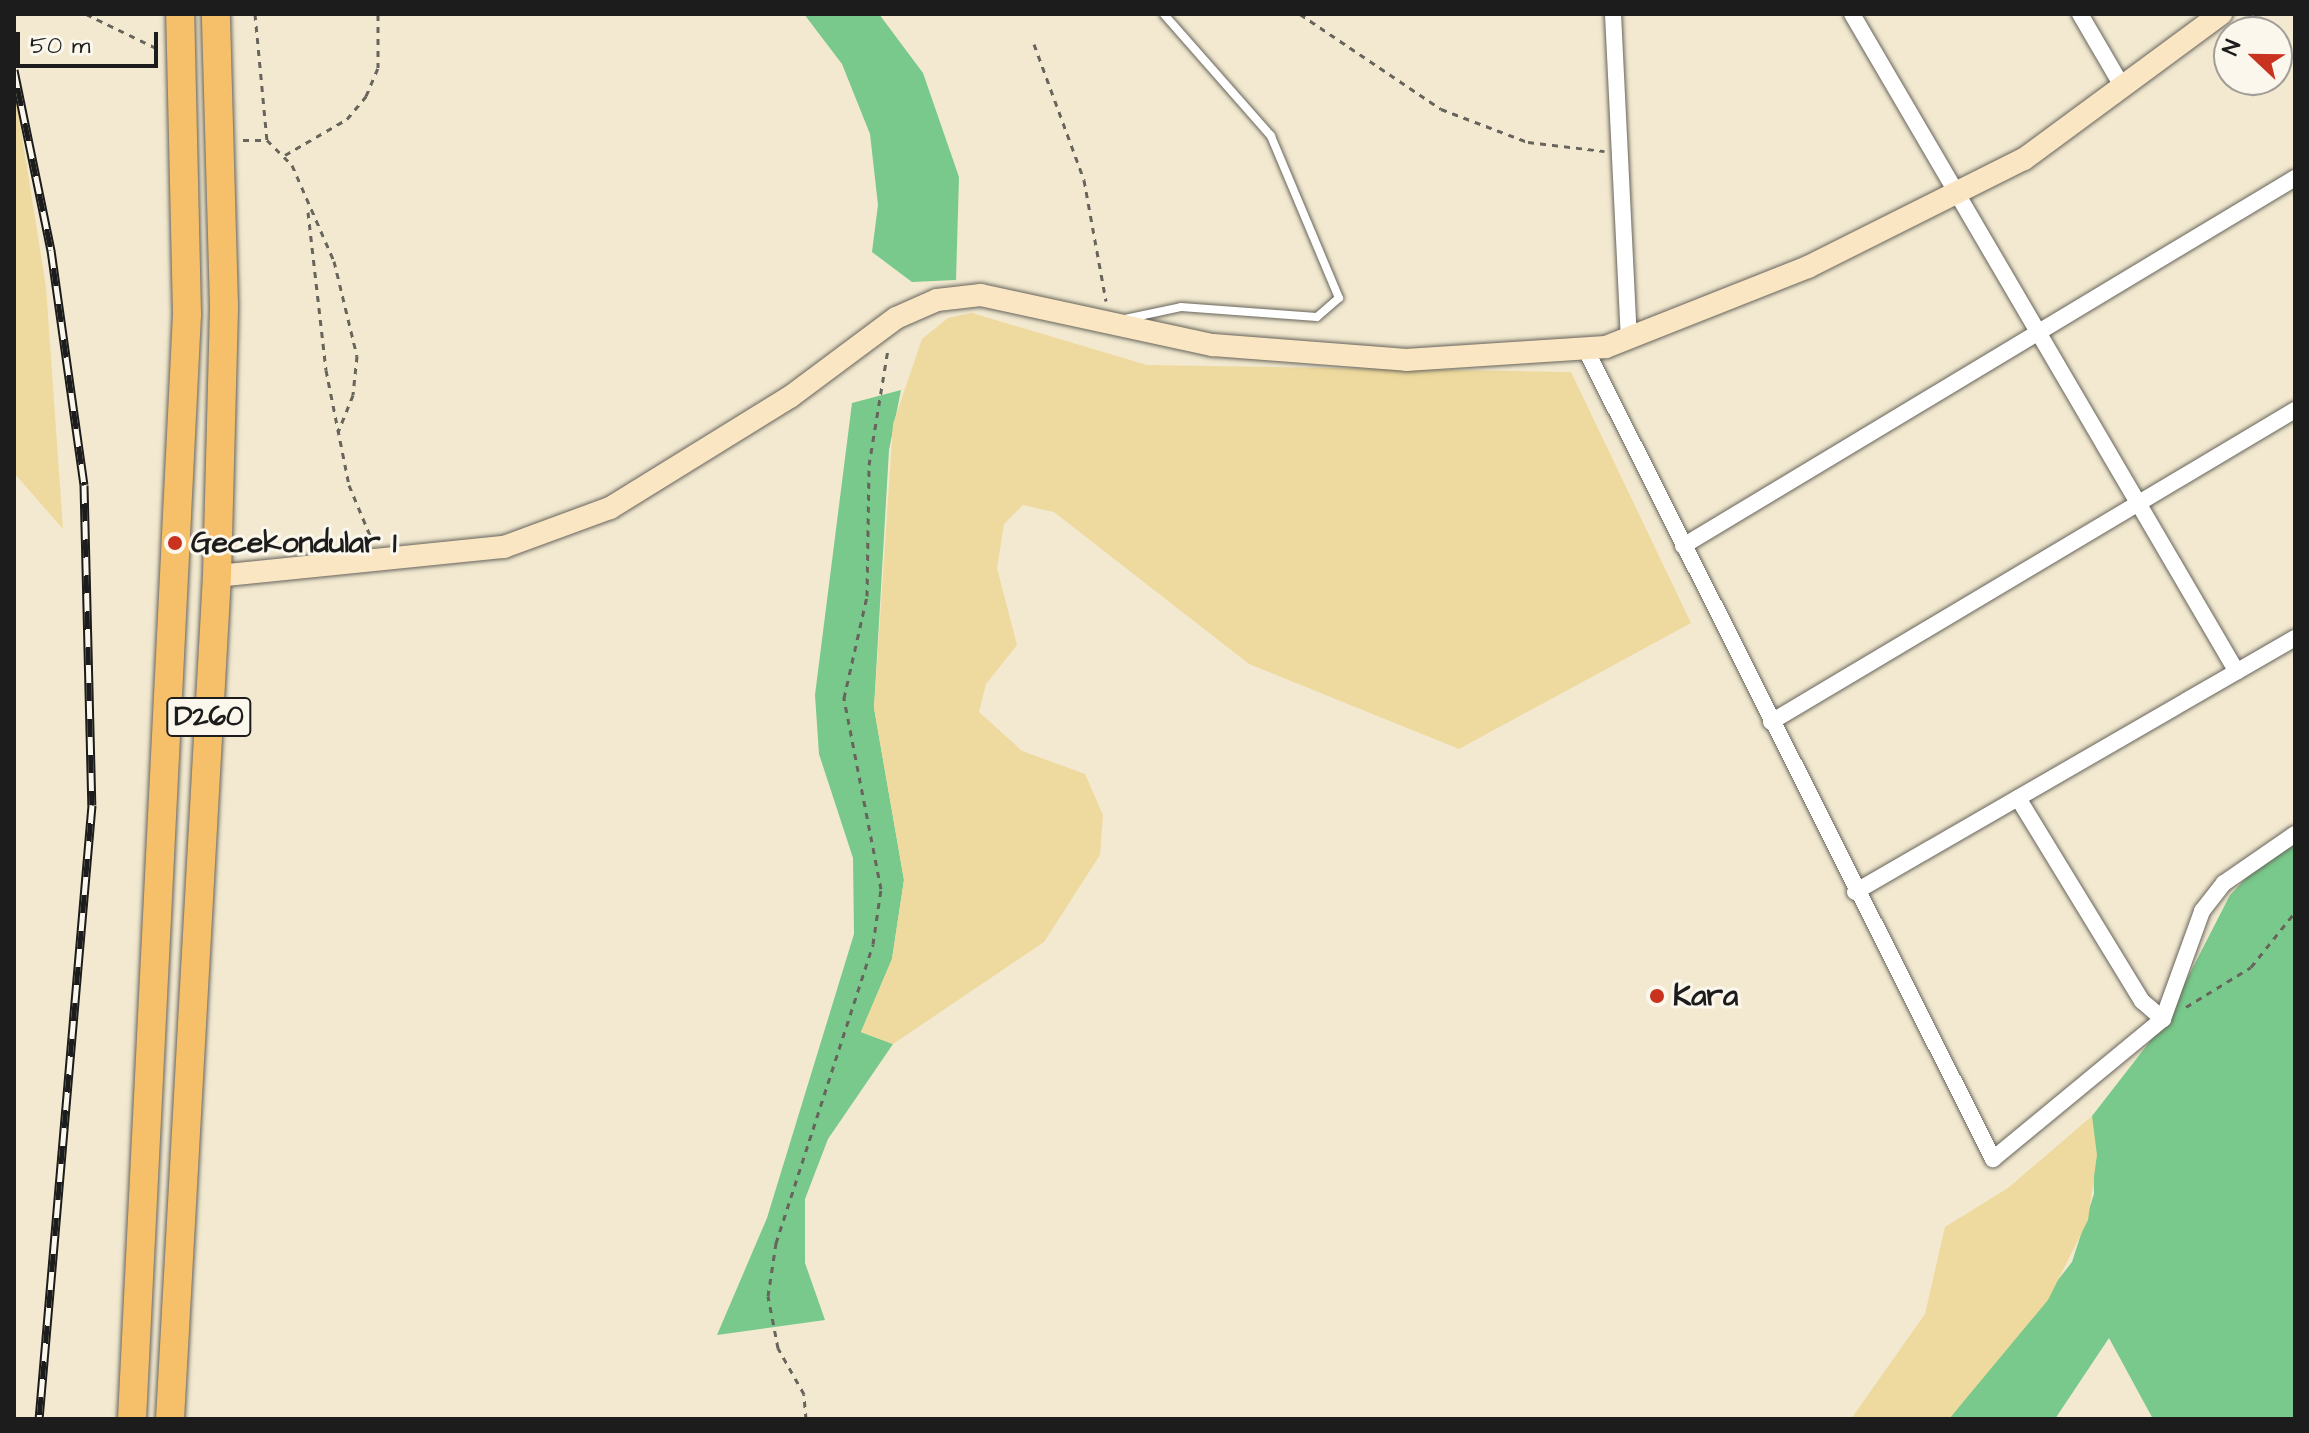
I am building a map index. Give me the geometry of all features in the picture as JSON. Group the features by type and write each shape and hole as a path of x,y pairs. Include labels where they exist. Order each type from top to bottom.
{"highway":[{"name":"D260","path":"132,1419 187,314 180,14"},
{"name":"D260","path":"170,1419 217,576 224,306 216,14"}],"street":[{"path":"1613,14 1629,338"},
{"path":"1852,14 2237,672"},
{"path":"2080,14 2122,86"},
{"path":"217,576 504,547 610,508 790,397 888,325 937,300 981,295 1213,345 1406,360 1585,348 1629,338 1808,267 2024,159 2221,14"},
{"path":"1683,546 2295,178"},
{"path":"1585,348 1855,892 1993,1159 2163,1019 2202,911 2224,883 2295,834"},
{"path":"1771,722 2295,410"},
{"path":"1855,892 2295,638"},
{"path":"2018,798 2142,1001 2163,1019"}],"lane":[{"path":"1109,322 1181,307 1317,317 1339,298 1271,136 1164,14"}],"path":[{"path":"86,14 181,60"},
{"path":"255,14 267,140 285,155 334,261 357,356 353,395 338,432"},
{"path":"285,155 347,119 366,96 378,68 378,14"},
{"path":"1300,14 1441,109 1528,142 1620,153"},
{"path":"1034,44 1084,180 1109,322"},
{"path":"308,208 338,432 349,485 381,561"},
{"path":"806,1419 804,1394 778,1348 768,1296 780,1228 873,944 881,889 844,698 867,596 869,465 889,367 888,325"},
{"path":"2163,1019 2237,979 2295,912"}],"green space":[{"path":"804,14 879,14 923,73 959,177 956,280 912,282 872,252 878,205 870,134 842,64"},
{"path":"901,390 889,450 874,708 904,880 892,959 861,1032 893,1044 828,1139 805,1199 805,1263 825,1320 717,1335 767,1218 854,934 853,858 819,754 815,695 852,403"},
{"path":"2295,844 2295,1419 2153,1419 2109,1338 2055,1419 1949,1419 2072,1262 2094,1194 2092,1116 2165,1022 2230,895 2258,866"}],"sand":[{"path":"14,86 46,287 63,529 14,473"},
{"path":"972,313 1147,365 1571,372 1691,623 1459,749 1249,664 1054,512 1023,505 1004,524 997,568 1017,645 986,684 979,712 1022,751 1085,774 1103,815 1100,855 1044,942 893,1044 861,1032 892,959 904,880 874,708 893,424 922,339 948,318"},
{"path":"2092,1116 2097,1155 2088,1220 2048,1300 1949,1419 1851,1419 1925,1314 1945,1227 2008,1188"}],"railway":[{"path":"14,70 51,250 84,485 92,805 39,1419"}],"place":[{"name":"Gecekondular 1","path":"175,543"},
{"name":"Kara","path":"1657,996"}]}
